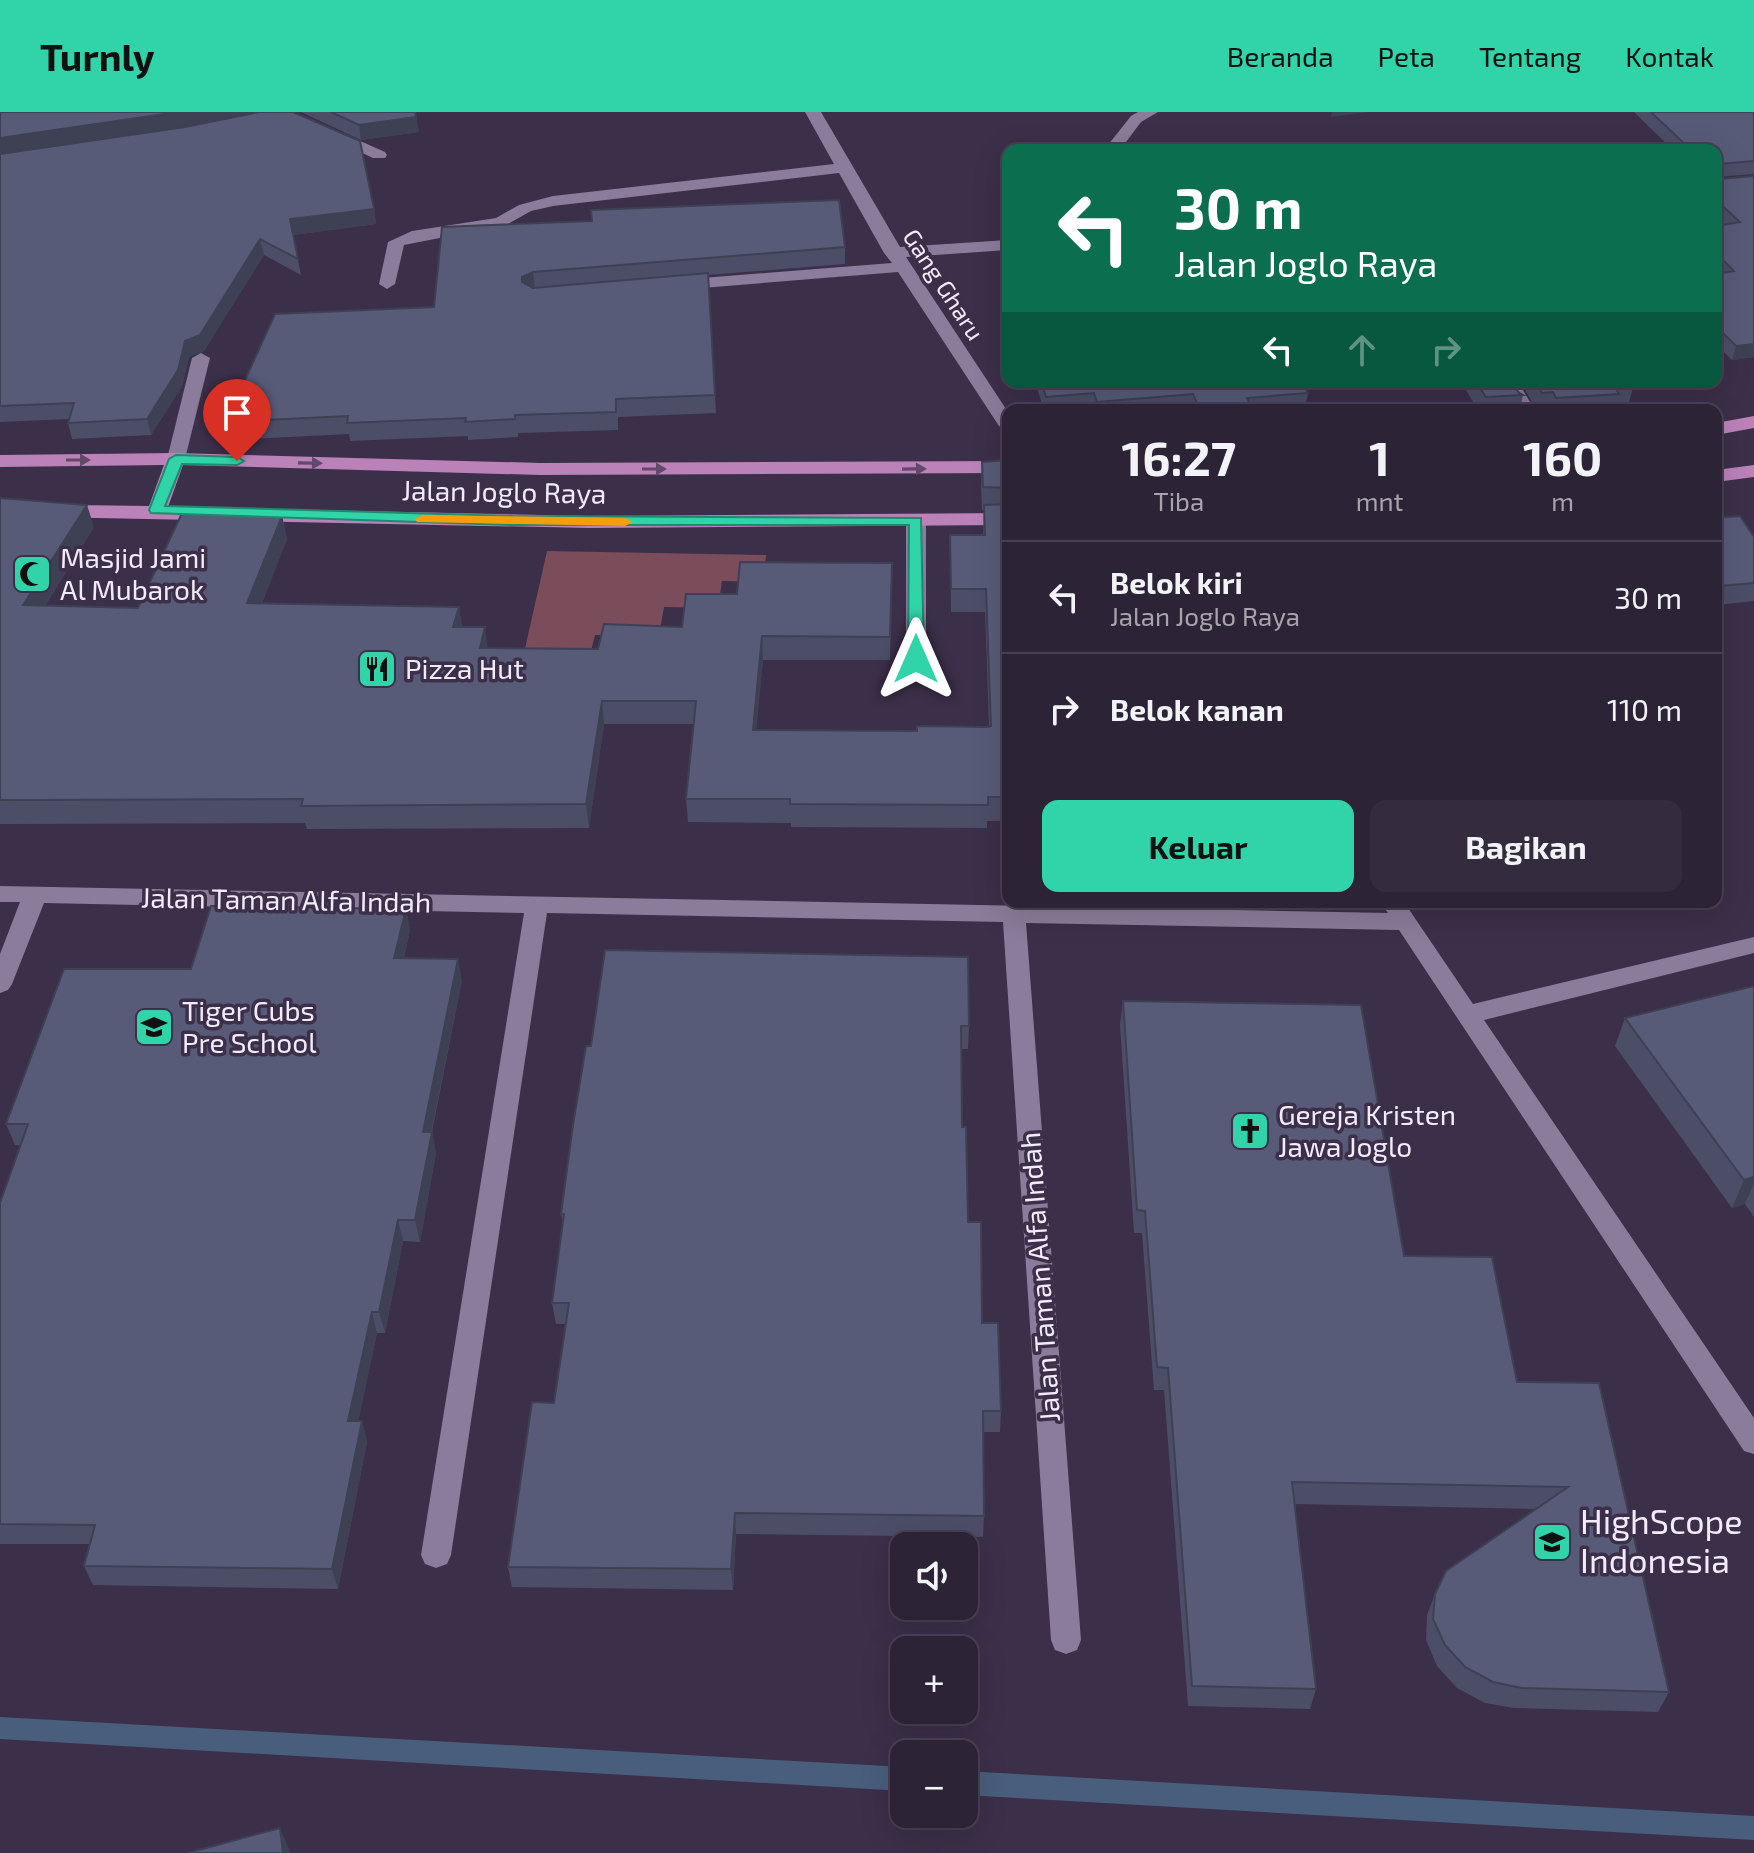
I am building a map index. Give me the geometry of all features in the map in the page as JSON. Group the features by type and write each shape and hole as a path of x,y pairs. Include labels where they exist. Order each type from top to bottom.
{"main road":[{"path":"1722,428 1754,422"},
{"name":"Jalan Joglo Raya","path":"0,461 176,459 540,469 1002,467"},
{"path":"157,510 176,459"},
{"path":"1722,475 1754,471"},
{"name":"Jalan Joglo Raya","path":"0,510 157,510 513,521 1002,519"}],"street":[{"name":"Gang Gharu","path":"813,112 842,168 897,260 1002,417"},
{"path":"1117,144 1136,119 1150,112"},
{"path":"317,127 379,155"},
{"path":"387,284 396,242 412,236 500,222 525,208 553,201 842,168"},
{"path":"657,287 1002,246"},
{"path":"176,459 201,358"},
{"path":"916,521 916,659"},
{"name":"Jalan Taman Alfa Indah","path":"0,894 1014,915 1398,912 1754,1442"},
{"path":"0,984 35,895"},
{"path":"436,1555 537,905"},
{"name":"Jalan Taman Alfa Indah","path":"1014,915 1066,1640"},
{"path":"1466,1015 1754,945"}],"shaded area":[{"path":"547,551 766,555 763,582 722,581 718,608 664,607 659,636 595,635 590,655 524,653"}],"building":[{"path":"0,112 178,112 0,138"},
{"path":"259,112 293,112 360,141 374,209 290,219 298,259 260,239 200,335 185,341 178,370 147,419 68,423 74,403 0,406 0,154 185,127"},
{"path":"331,112 415,112 416,117 359,125"},
{"path":"1651,112 1754,112 1754,161 1722,164 1722,144 1685,144"},
{"path":"1754,176 1754,344 1736,346 1722,332 1722,273 1734,271 1722,259 1722,225 1740,222 1722,206 1722,179"},
{"path":"839,200 845,247 533,272 522,277 522,282 533,288 708,273 715,395 616,399 616,412 515,415 515,419 465,422 466,418 347,423 348,416 226,422 275,314 434,307 442,227 592,221 591,210"},
{"path":"1043,388 1305,388 1308,393 1247,398 1250,404 1197,404 1193,394 1097,402 1094,393 1046,397"},
{"path":"1480,388 1516,388 1523,395 1486,397"},
{"path":"1539,388 1633,388 1616,389 1619,394 1556,398 1553,392 1542,393"},
{"path":"1002,460 1002,488 983,487 982,462"},
{"path":"0,498 87,505 23,605 138,608 182,513 282,516 247,603 459,607 453,627 485,627 480,648 598,649 604,624 682,627 686,594 737,594 740,562 892,563 890,637 762,636 753,730 917,731 917,726 991,726 986,589 951,589 950,535 985,535 984,505 1002,504 1002,797 988,797 988,805 790,804 790,799 686,799 696,701 602,701 586,804 301,806 303,799 0,800"},
{"path":"1740,516 1754,537 1754,583 1722,586 1722,518"},
{"path":"211,906 406,909 394,958 458,959 423,1132 432,1132 415,1220 398,1220 379,1312 372,1312 348,1421 362,1421 332,1569 84,1566 95,1525 0,1524 0,1203 28,1124 6,1124 64,969 191,969"},
{"path":"605,950 968,957 969,1026 961,1026 962,1127 966,1127 968,1222 981,1222 982,1323 998,1323 1001,1411 983,1411 984,1516 735,1513 731,1569 508,1567 532,1402 554,1403 569,1303 552,1303 564,1214 561,1214 586,1046 591,1046"},
{"path":"1754,986 1754,1177 1744,1180 1625,1018"},
{"path":"1123,1001 1361,1005 1404,1256 1492,1257 1517,1382 1599,1383 1669,1692 1522,1688 1493,1682 1465,1667 1445,1645 1433,1619 1435,1594 1446,1571 1568,1487 1292,1482 1316,1689 1192,1686 1168,1368 1157,1367 1145,1211 1137,1210"},
{"path":"280,1828 283,1853 188,1853"}],"waterway":[{"path":"0,1728 890,1778"},
{"path":"978,1784 1754,1828"}],"slow traffic":[{"path":"423,519 625,522"}],"place":[{"name":"Masjid Jami Al Mubarok","path":"32,574"},
{"name":"Pizza Hut","path":"377,669"},
{"name":"Tiger Cubs Pre School","path":"154,1027"},
{"name":"Gereja Kristen Jawa Joglo","path":"1250,1131"},
{"name":"HighScope Indonesia","path":"1552,1542"}],"route":[{"path":"237,461 176,459 157,510 513,521 916,521 916,659"}]}
